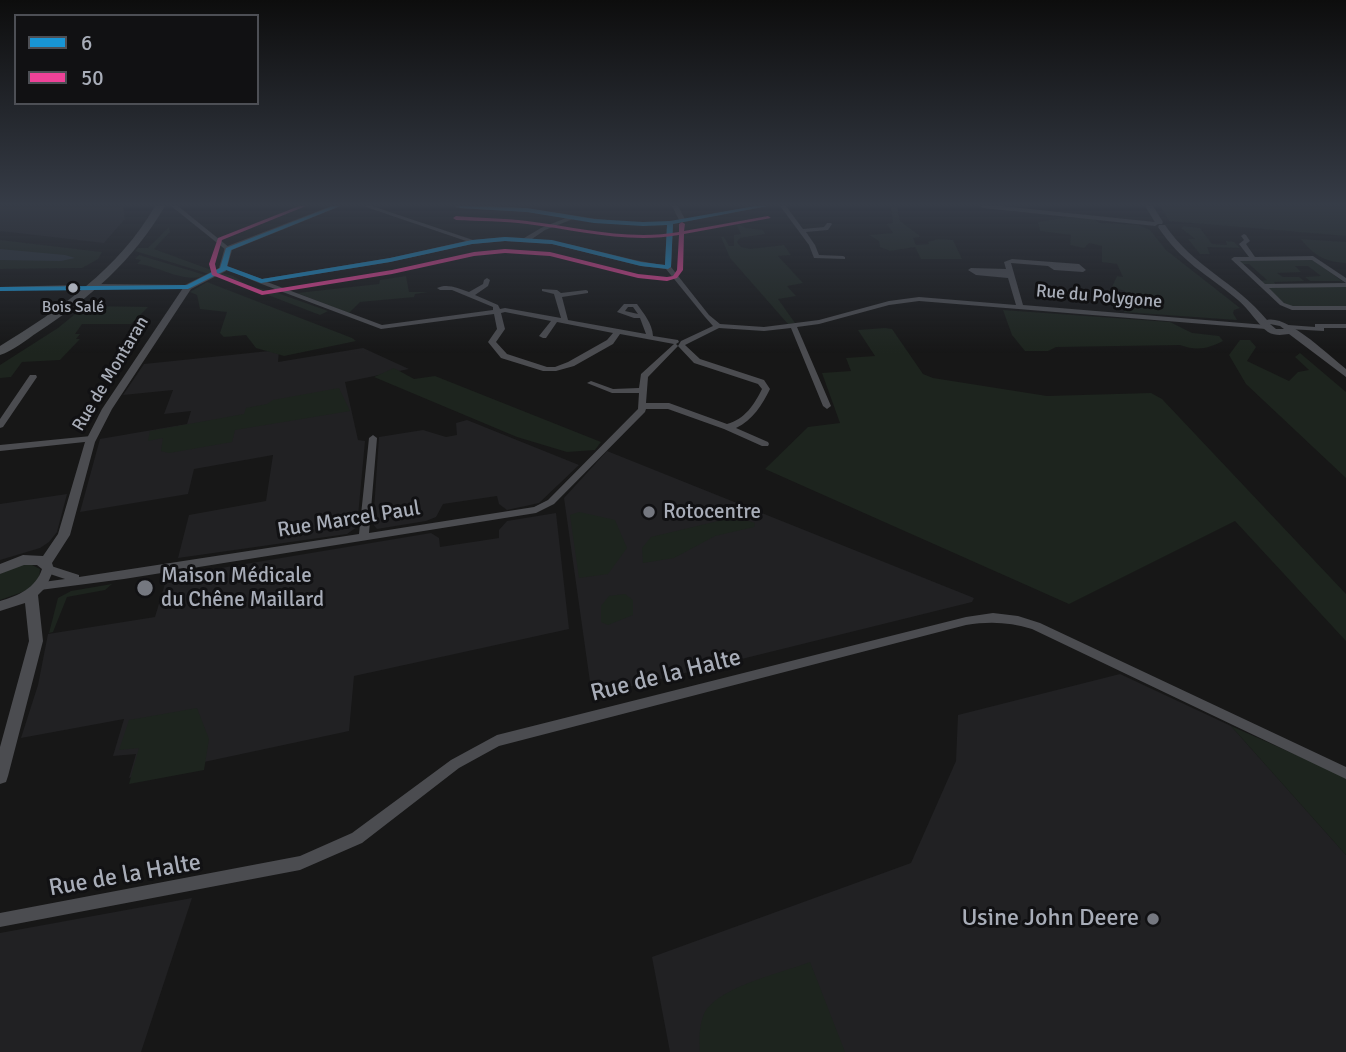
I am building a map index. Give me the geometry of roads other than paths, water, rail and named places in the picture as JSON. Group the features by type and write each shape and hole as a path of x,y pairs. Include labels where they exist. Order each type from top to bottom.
{"main road":[{"path":"0,344 95,282 120,255"},
{"path":"0,354 44,326 76,294"}],"street":[{"path":"227,255 224,267 261,281 262,284 381,327 497,311 560,320 679,344 697,362 764,385 766,389 761,400 747,417 727,427"},
{"path":"261,281 412,255"},
{"path":"605,255 668,267"},
{"path":"669,255 668,267 702,311 718,326 679,344 645,374 643,406 669,406 765,443"},
{"path":"815,255 843,258"},
{"path":"1185,255 1249,306 1320,353 1346,374"},
{"path":"1250,255 1253,258"},
{"path":"1262,286 1346,283 1342,275 1313,258 1234,259 1262,286 1282,304 1292,309 1346,308"},
{"path":"1020,306 1007,263 1051,264"},
{"name":"Rue de Montaran","path":"36,589 64,535 91,439 107,409 188,288 224,267"},
{"path":"469,295 486,285 487,280"},
{"path":"95,282 188,288"},
{"path":"440,288 453,288 496,306 501,329 492,342 504,356 546,369 571,364 610,342 618,331"},
{"path":"0,289 76,294"},
{"path":"544,290 557,292 560,320 544,336"},
{"path":"558,295 586,292"},
{"name":"Rue du Polygone","path":"718,326 758,329 793,326 835,319 908,300 932,299 1266,325"},
{"path":"1249,306 1266,325 1284,328 1307,327 1311,330 1321,329 1318,326 1346,326"},
{"path":"642,315 651,334 649,337"},
{"path":"793,326 827,406"},
{"path":"0,425 33,377"},
{"path":"591,383 612,391 643,390"},
{"name":"Rue Marcel Paul","path":"36,589 79,579 124,575 536,510 552,500 643,406"},
{"path":"364,537 373,438"},
{"path":"0,448 91,439"},
{"path":"0,569 31,559 64,535"},
{"path":"31,559 47,566"},
{"name":"Rue Marcel Paul","path":"47,566 79,579"},
{"path":"4,605 36,589"},
{"path":"0,776 36,641 36,589"},
{"path":"4,605 34,622"},
{"name":"Rue de la Halte","path":"0,920 300,863 357,838 384,821 455,764 497,741 966,621 996,616 1014,618 1036,626 1346,773"}],"place":[{"name":"Bois Salé","path":"73,288"},
{"name":"Rotocentre","path":"649,512"},
{"name":"Maison Médicale du Chêne Maillard","path":"145,588"},
{"name":"Usine John Deere","path":"1153,919"}]}
